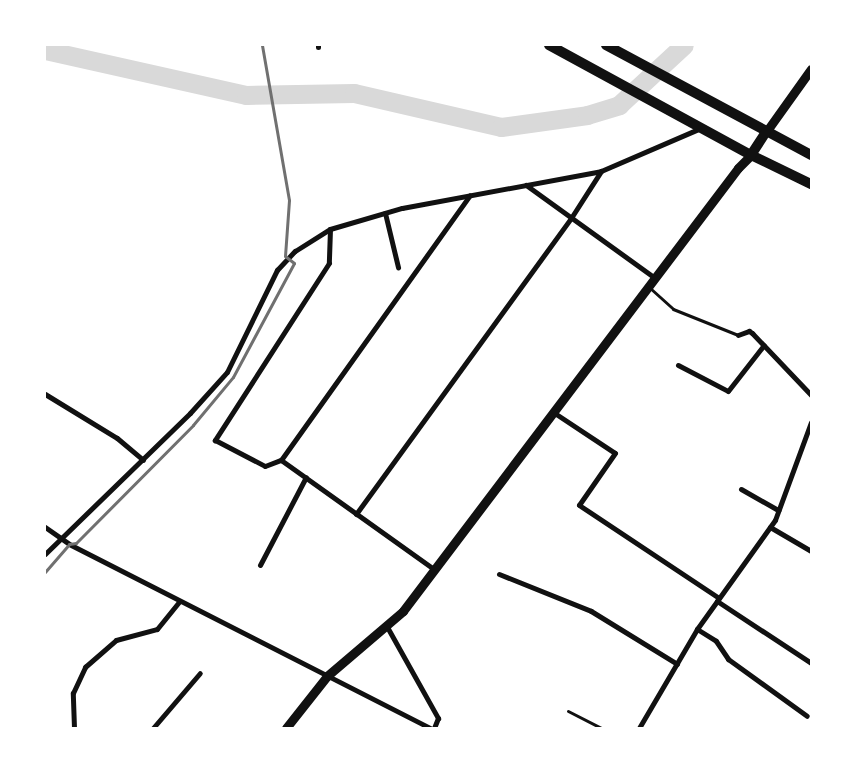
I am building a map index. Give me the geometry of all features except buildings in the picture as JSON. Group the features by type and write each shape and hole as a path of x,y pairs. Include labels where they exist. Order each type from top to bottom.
{"highway":[{"path":"549,45 752,155 811,184"},
{"path":"606,45 766,132 811,154"},
{"path":"752,155 766,132"}],"main road":[{"path":"766,132 811,69"},
{"path":"286,728 327,676 403,611 738,168 752,155"}],"street":[{"path":"45,554 143,460 227,372 277,270 287,258 330,229 385,213 601,171 702,128"},
{"path":"356,514 571,218 601,171"},
{"path":"526,185 654,278"},
{"path":"330,229 329,264 215,440 258,464 265,466 281,460 470,195"},
{"path":"385,213 398,267"},
{"path":"738,335 749,330 811,395"},
{"path":"678,366 728,391 764,345"},
{"path":"45,394 117,438 143,460"},
{"path":"553,412 615,453 579,505 811,663"},
{"path":"640,728 697,628 770,527 811,422"},
{"path":"281,460 434,569"},
{"path":"260,565 306,477"},
{"path":"741,489 778,510"},
{"path":"45,527 61,538 180,601 430,728"},
{"path":"770,527 811,551"},
{"path":"499,574 591,611 677,664"},
{"path":"74,728 73,693 85,667 116,640 157,629 180,601"},
{"path":"386,625 438,718 434,728"},
{"path":"697,628 716,641 728,659 807,716"},
{"path":"153,728 200,673"}],"lane":[{"path":"648,286 673,309 738,335"},
{"path":"568,711 601,728"}],"waterway":[{"path":"45,50 246,95 354,93 501,127 587,115 619,105 684,45"}],"railway":[{"path":"45,572 69,544 76,543 193,425 233,377 294,263 285,256 289,200 262,45"}]}
